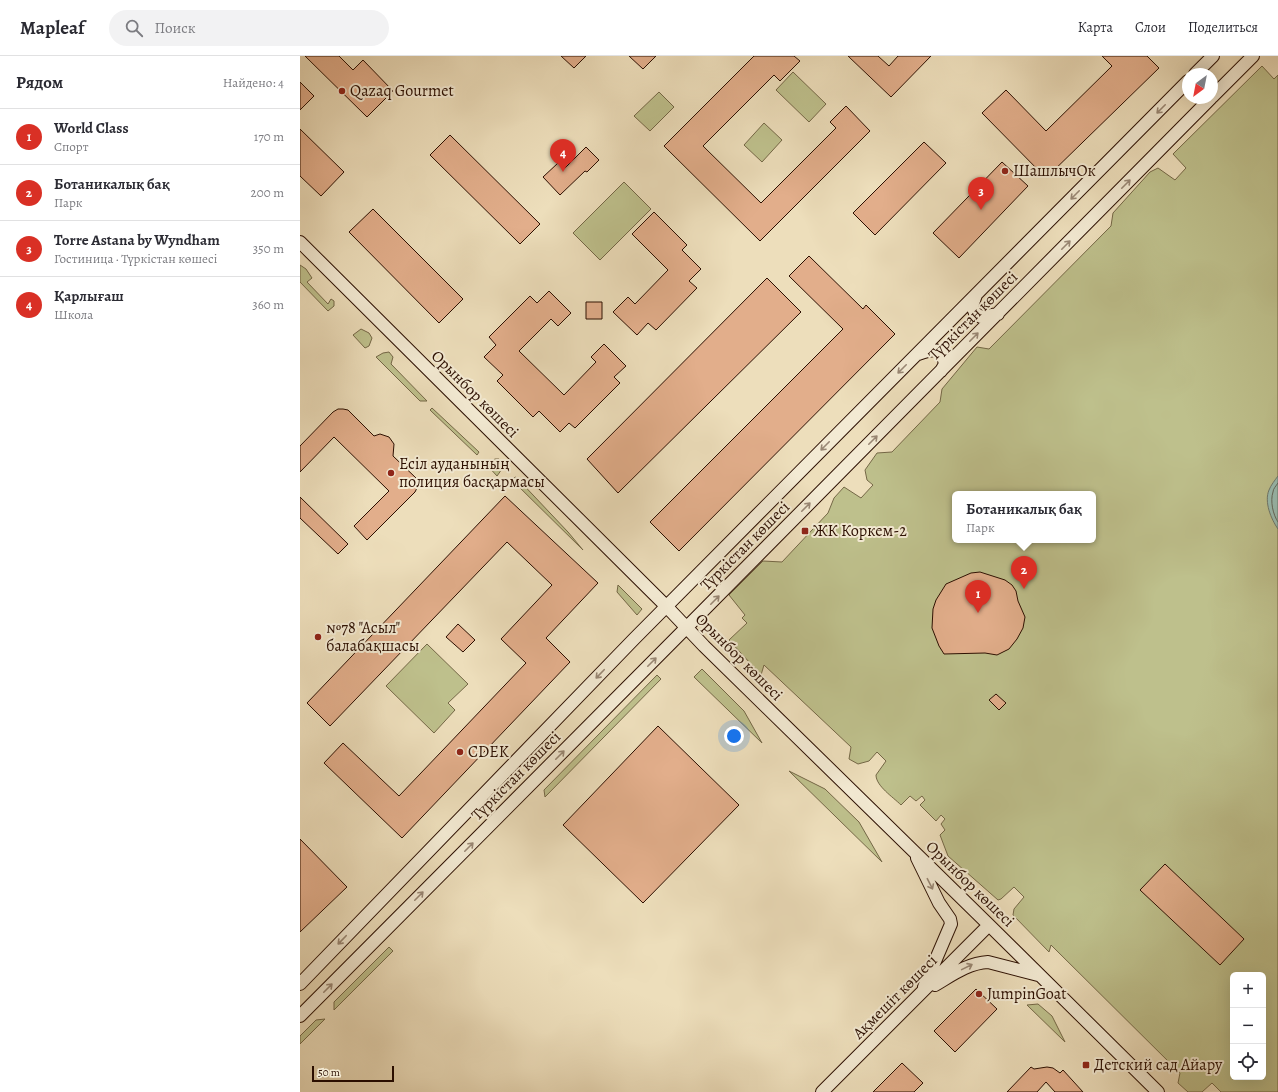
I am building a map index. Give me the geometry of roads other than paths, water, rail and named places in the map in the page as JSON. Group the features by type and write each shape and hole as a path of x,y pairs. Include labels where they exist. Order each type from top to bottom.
{"main road":[{"path":"1201,68 1213,56"},
{"path":"1235,73 1243,62 1243,56"},
{"name":"Түркістан көшесі","path":"1218,91 1253,56"},
{"name":"Түркістан көшесі","path":"300,984 667,607 1182,87"},
{"name":"Түркістан көшесі","path":"300,1016 1206,104"},
{"name":"Орынбор көшесі","path":"300,242 667,607 704,646 1158,1092"},
{"path":"976,295 972,306 975,313 981,317 998,314"},
{"path":"916,355 929,350 938,351 942,355 944,364 940,372"},
{"path":"912,850 950,919 951,924 920,994"},
{"name":"Ақмешіт көшесі","path":"822,1092 989,925"},
{"path":"920,994 969,965 981,962 988,962 1039,975"}],"water":[{"path":"1278,476 1278,529 1271,515 1267,500 1270,488"}],"place":[{"name":"Qazaq Gourmet","path":"342,91"},
{"name":"ШашлычОк","path":"1005,171"},
{"name":"Қарлығаш","path":"563,172"},
{"name":"Torre Astana by Wyndham","path":"981,210"},
{"name":"Есіл ауданының полиция басқармасы","path":"391,473"},
{"name":"ЖК Коркем-2","path":"805,531"},
{"name":"Ботаникалық бақ","path":"1024,589"},
{"name":"World Class","path":"978,613"},
{"name":"№78 \"Асыл\" балабақшасы","path":"318,637"},
{"name":"CDEK","path":"460,752"},
{"name":"JumpinGoat","path":"979,994"},
{"name":"Детский сад Айару","path":"1086,1065"}]}
